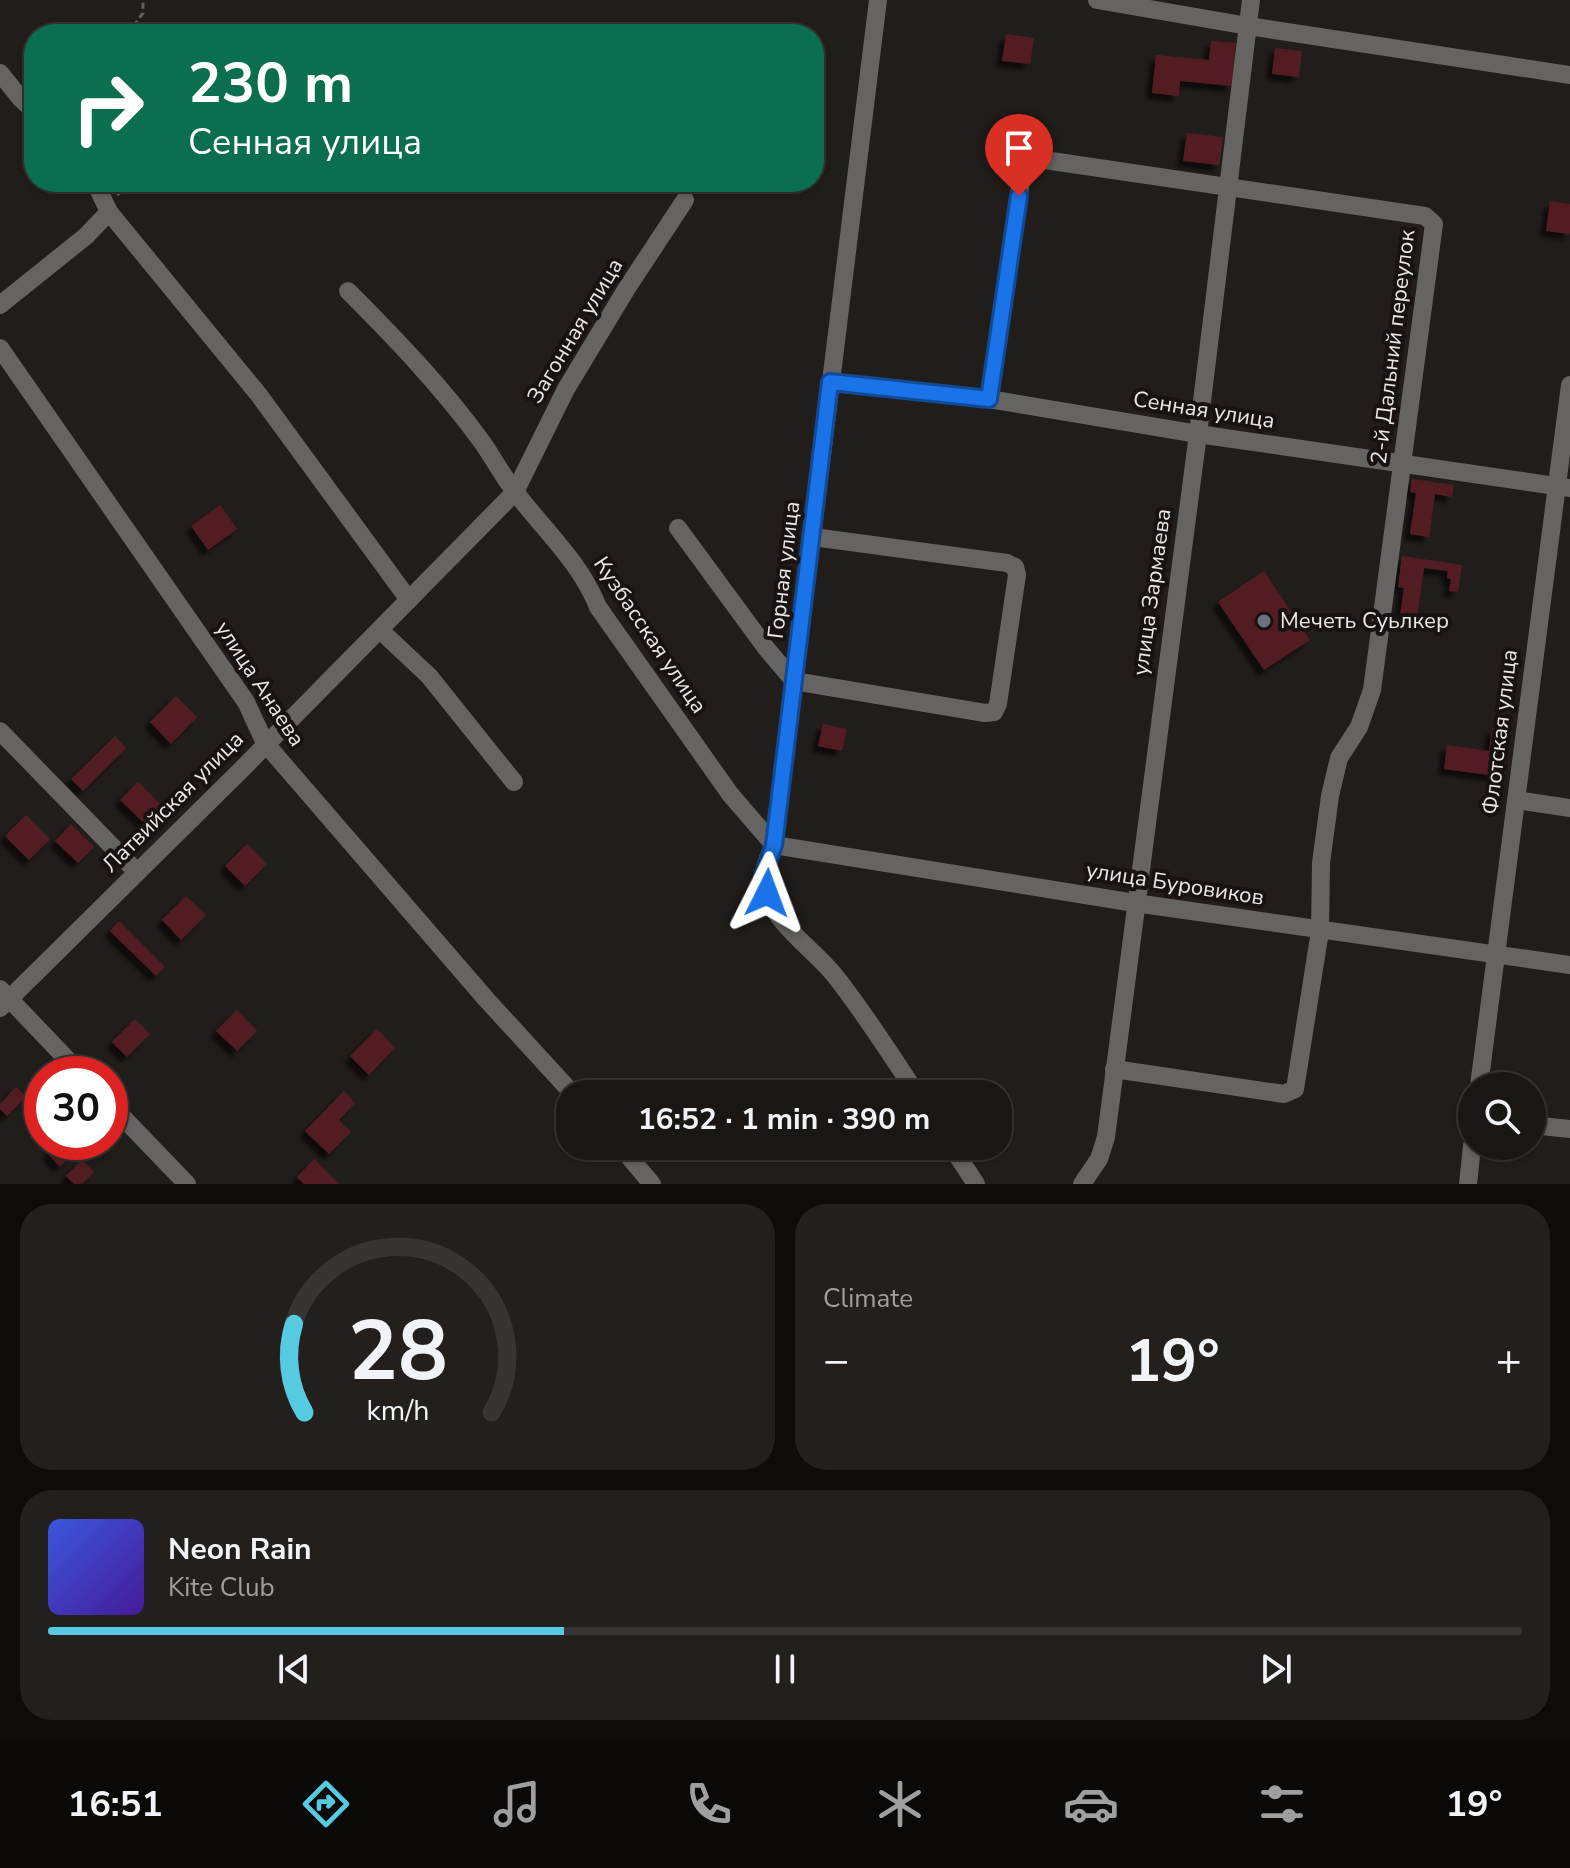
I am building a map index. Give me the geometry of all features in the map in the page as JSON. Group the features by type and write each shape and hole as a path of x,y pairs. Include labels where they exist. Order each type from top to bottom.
{"street":[{"name":"Горная улица","path":"878,0 774,845 763,876 776,911 803,944 835,975 907,1080"},
{"path":"1097,0 1570,75"},
{"name":"улица Зармаева","path":"1082,1184 1099,1159 1106,1137 1251,0"},
{"path":"0,73 24,102"},
{"name":"2-й Дальний переулок","path":"989,399 1023,167 1027,160 1035,158 1227,186 1425,216 1432,220 1434,228 1372,690 1359,727 1339,758 1330,796 1321,863 1320,931 1297,1085 1292,1092 1284,1094 1114,1069"},
{"path":"100,192 109,212 259,395 409,600"},
{"name":"Загонная улица","path":"515,492 566,389 685,200"},
{"path":"0,305 86,236 109,212"},
{"name":"Кузбасская улица","path":"348,291 399,342 481,441 515,492 556,539 589,584 598,607 720,781 774,845"},
{"name":"улица Анаева","path":"0,348 246,702 265,743 486,999 560,1080"},
{"name":"Сенная улица","path":"830,382 989,399 1198,434 1563,487"},
{"name":"Флотская улица","path":"1481,1072 1516,800 1563,487 1570,385"},
{"name":"Латвийская улица","path":"3,998 137,872 515,492"},
{"path":"678,528 794,681 994,712 998,704 1017,575 1015,567 1007,563 813,537"},
{"path":"380,630 429,676 514,782"},
{"path":"0,731 137,872"},
{"path":"1516,800 1570,808"},
{"name":"улица Буровиков","path":"774,845 1320,931 1570,965"},
{"path":"3,998 63,1056"},
{"path":"128,1123 187,1184"},
{"path":"1546,1126 1570,1129"},
{"path":"632,1160 652,1184"},
{"path":"960,1160 976,1184"},
{"path":"1468,1184 1471,1160"}],"path":[{"path":"135,24 143,13 143,0"}],"building":[{"path":"1006,34 1034,38 1030,64 1002,61"},
{"path":"1211,41 1236,43 1232,86 1180,81 1179,96 1152,93 1156,55 1209,60"},
{"path":"1275,48 1302,51 1299,77 1272,74"},
{"path":"1187,133 1223,137 1219,165 1183,161"},
{"path":"1550,201 1570,204 1570,234 1546,231"},
{"path":"1412,479 1454,485 1452,497 1435,494 1429,537 1410,534 1416,493 1410,492"},
{"path":"220,505 237,529 208,550 191,526"},
{"path":"1402,556 1462,565 1458,592 1449,591 1451,579 1447,578 1448,571 1424,568 1417,618 1400,615 1404,588 1398,587"},
{"name":"Мечеть Суьлкер","path":"1264,571 1310,640 1264,670 1218,602"},
{"path":"176,696 197,717 171,744 150,722"},
{"path":"823,724 847,729 842,751 818,746"},
{"path":"1492,728 1510,730 1504,777 1444,769 1447,745 1489,751"},
{"path":"115,736 126,748 83,791 71,779"},
{"path":"138,782 165,809 148,827 120,800"},
{"path":"26,815 50,839 29,860 5,836"},
{"path":"71,824 94,847 78,863 55,841"},
{"path":"247,844 267,864 245,886 225,866"},
{"path":"186,896 206,915 181,940 162,920"},
{"path":"119,921 165,967 156,976 110,931"},
{"path":"237,1010 257,1031 237,1051 216,1031"},
{"path":"135,1019 150,1034 128,1056 112,1042"},
{"path":"377,1029 395,1048 369,1075 350,1056"},
{"path":"16,1087 24,1095 24,1099 7,1116 0,1109 0,1104"},
{"path":"344,1091 355,1103 339,1120 351,1132 329,1154 305,1131"},
{"path":"314,1159 339,1184 304,1184 297,1177"},
{"path":"54,1160 67,1160 60,1167"},
{"path":"82,1160 94,1172 82,1184 74,1184 66,1176"}],"place":[{"name":"Мечеть Суьлкер","path":"1264,621"}],"route":[{"path":"767,893 763,876 774,845 830,382 989,399 1019,196"}]}
